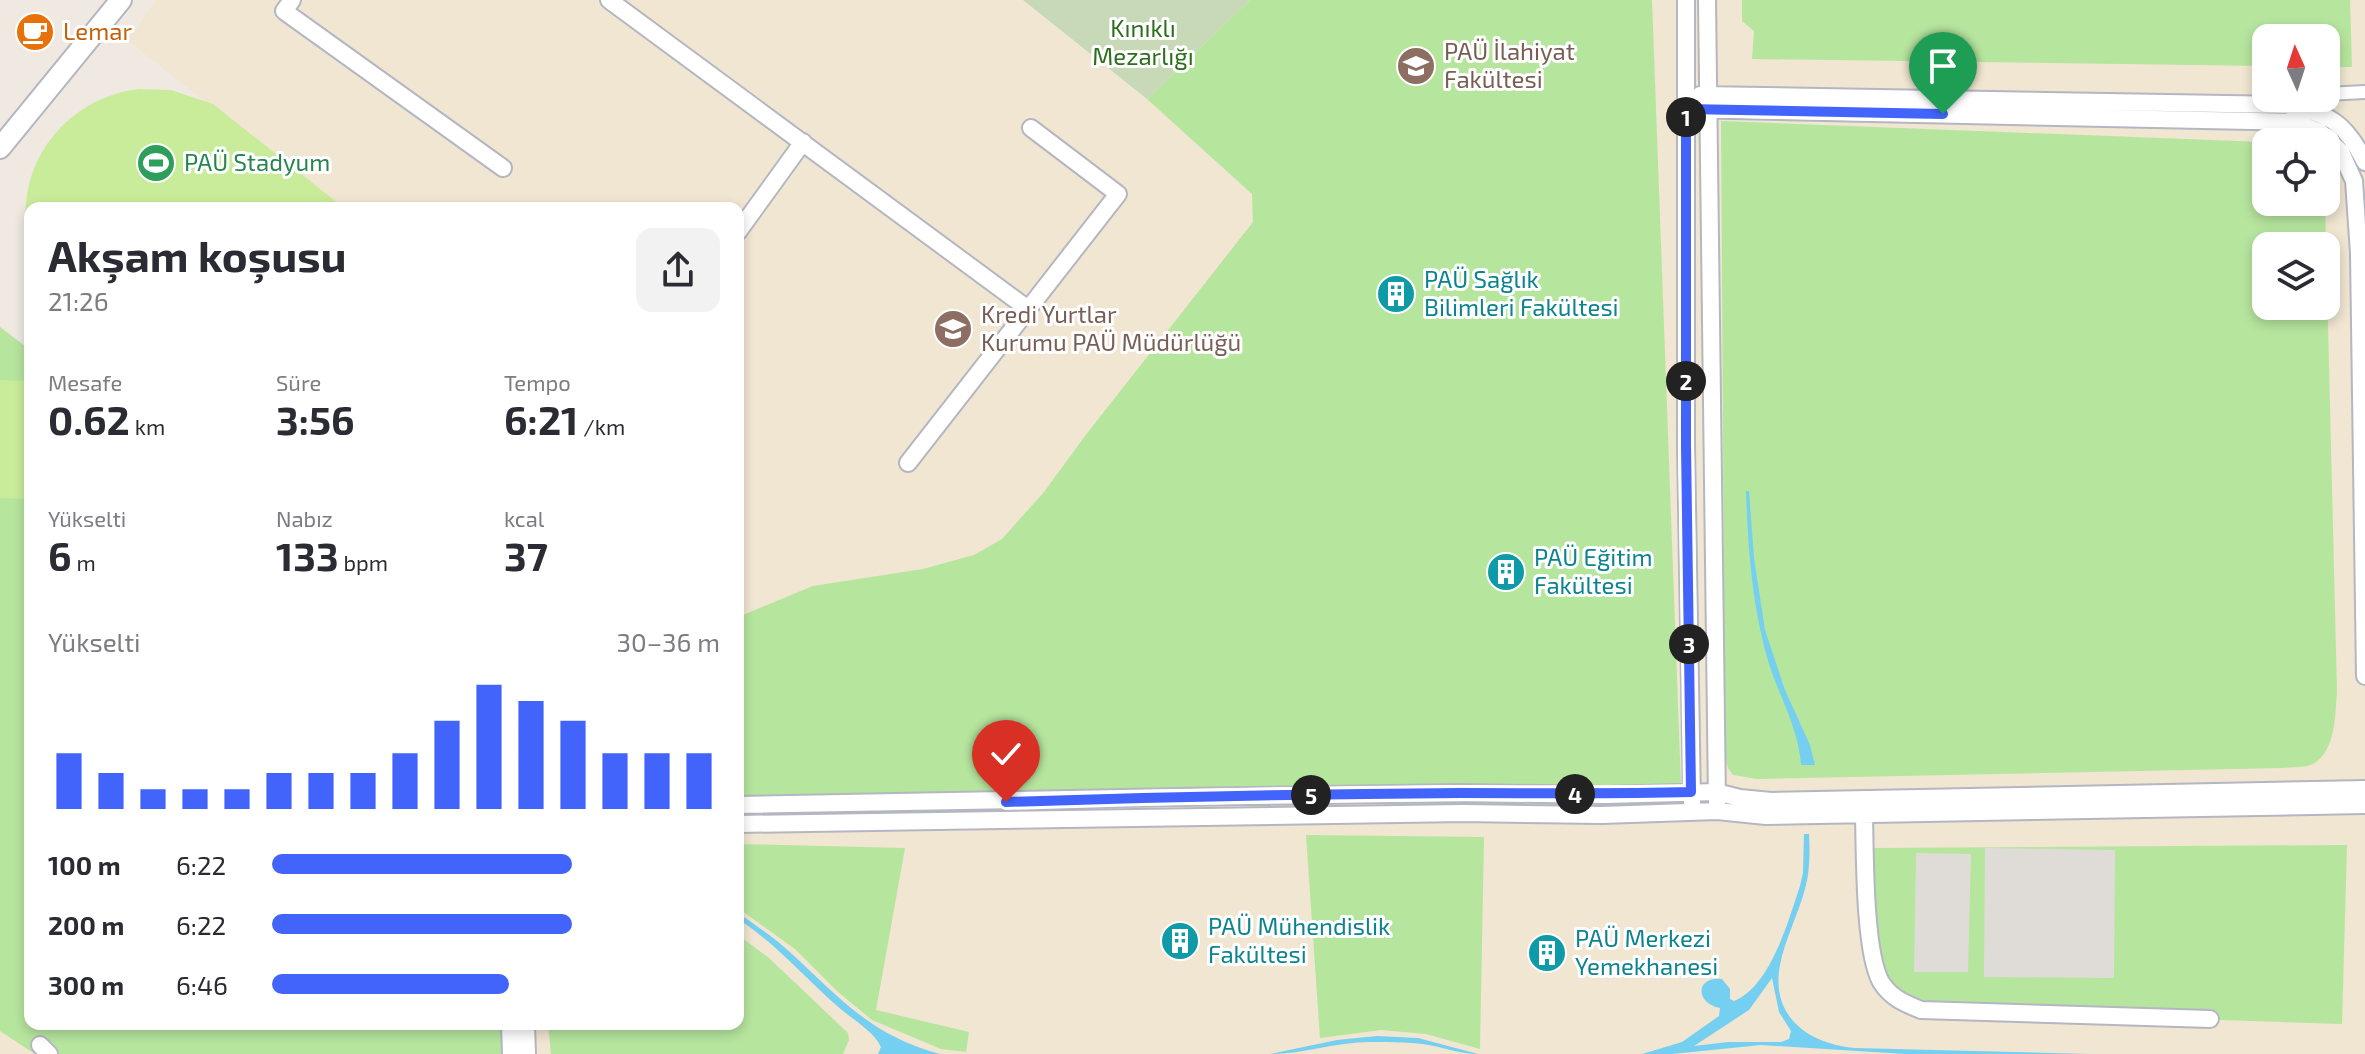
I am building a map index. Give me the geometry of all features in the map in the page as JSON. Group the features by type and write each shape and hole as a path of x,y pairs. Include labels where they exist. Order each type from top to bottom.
{"street":[{"path":"0,148 121,0"},
{"path":"292,0 284,11 503,168"},
{"path":"609,0 1028,309"},
{"path":"1686,0 1686,446 1692,812"},
{"path":"1707,0 1717,811"},
{"path":"2340,93 2365,92"},
{"path":"1687,102 2286,105 2320,112 2338,122 2353,139 2365,162"},
{"path":"1709,102 2294,122 2320,132 2341,152 2354,181 2359,253 2365,676"},
{"path":"908,463 1118,194 1031,128"},
{"path":"744,224 803,142"},
{"path":"744,805 1691,792 1716,792 1771,801 2365,789"},
{"path":"1004,822 1006,802"},
{"path":"744,824 1463,813 1602,815 1717,811 1766,816 1864,815 2365,805"},
{"path":"1864,815 1872,958 1882,982 1897,1000 1921,1010 2210,1019"},
{"path":"510,1030 511,1054"},
{"path":"526,1030 527,1054"}],"shaded area":[{"path":"156,0 1023,0 1147,99 1250,0 2365,0 2365,1054 0,1054 0,327 24,345 24,1030 744,1030 744,202 333,202 127,40"},
{"path":"1985,848 2115,850 2114,978 1984,977"},
{"path":"1916,853 1971,854 1968,972 1914,972"}],"green space":[{"name":"Kınıklı Mezarlığı","path":"1023,0 1250,0 1147,99"},
{"path":"1250,0 1652,0 1681,787 744,801 744,615 813,586 923,569 974,555 1002,539 1044,492 1253,222 1252,194 1147,99"},
{"path":"1742,0 2350,0 2352,67 2340,67 2340,24 2252,24 2252,66 1752,59 1754,31 1742,21"},
{"path":"139,89 171,90 213,104 336,202 27,202 35,167 47,144 86,107"},
{"path":"1721,121 2252,142 2252,216 2325,216 2326,232 2252,232 2252,320 2328,320 2337,692 2333,732 2321,758 2301,767 2281,768 1757,779 1733,775 1725,754"},
{"path":"0,327 24,345 24,1030 502,1030 503,1054 35,1054 0,1031"},
{"path":"0,380 24,381 24,499 0,498"},
{"path":"1306,835 1484,837 1480,1049 1426,1034 1381,1030 1320,1038"},
{"path":"744,844 905,848 876,1010 969,1032 966,1052 941,1049 872,1020 838,992 795,949 744,912"},
{"path":"2347,845 2342,1024 1921,1010 1897,1000 1872,958 1870,848"},
{"path":"744,939 769,958 848,1033 849,1040 843,1054 551,1054 549,1030 744,1030"}],"water":[{"path":"1746,491 1749,491 1754,558 1765,630 1815,765 1801,765 1793,727 1763,643 1752,578"},
{"path":"1804,834 1809,834 1807,882 1782,955 1778,983 1787,1013 1808,1034 1822,1041 1855,1048 2088,1054 1905,1054 1761,1045 1642,1054 1682,1042 1719,1016 1720,1008 1703,996 1703,986 1707,982 1722,979 1730,989 1730,999 1734,1001 1758,982 1784,934 1803,873","holes":["1772,978 1779,1012 1791,1031 1789,1039 1781,1042 1728,1042 1694,1046 1749,1010"]},
{"path":"744,917 779,943 843,1001 876,1026 895,1037 940,1054 878,1054 881,1047 873,1035 744,923"},
{"path":"1377,1036 1418,1038 1478,1054 1422,1044 1374,1042 1270,1054 1337,1040"}],"place":[{"name":"Lemar","path":"35,32"},
{"name":"PAÜ İlahiyat Fakültesi","path":"1416,66"},
{"name":"PAÜ Stadyum","path":"156,163"},
{"name":"PAÜ Sağlık Bilimleri Fakültesi","path":"1396,294"},
{"name":"Kredi Yurtlar Kurumu PAÜ Müdürlüğü","path":"953,329"},
{"name":"PAÜ Eğitim Fakültesi","path":"1506,572"},
{"name":"PAÜ Mühendislik Fakültesi","path":"1180,941"},
{"name":"PAÜ Merkezi Yemekhanesi","path":"1547,953"}],"route":[{"path":"1006,802 1175,797 1691,792 1686,446 1686,109 1943,114"}]}
